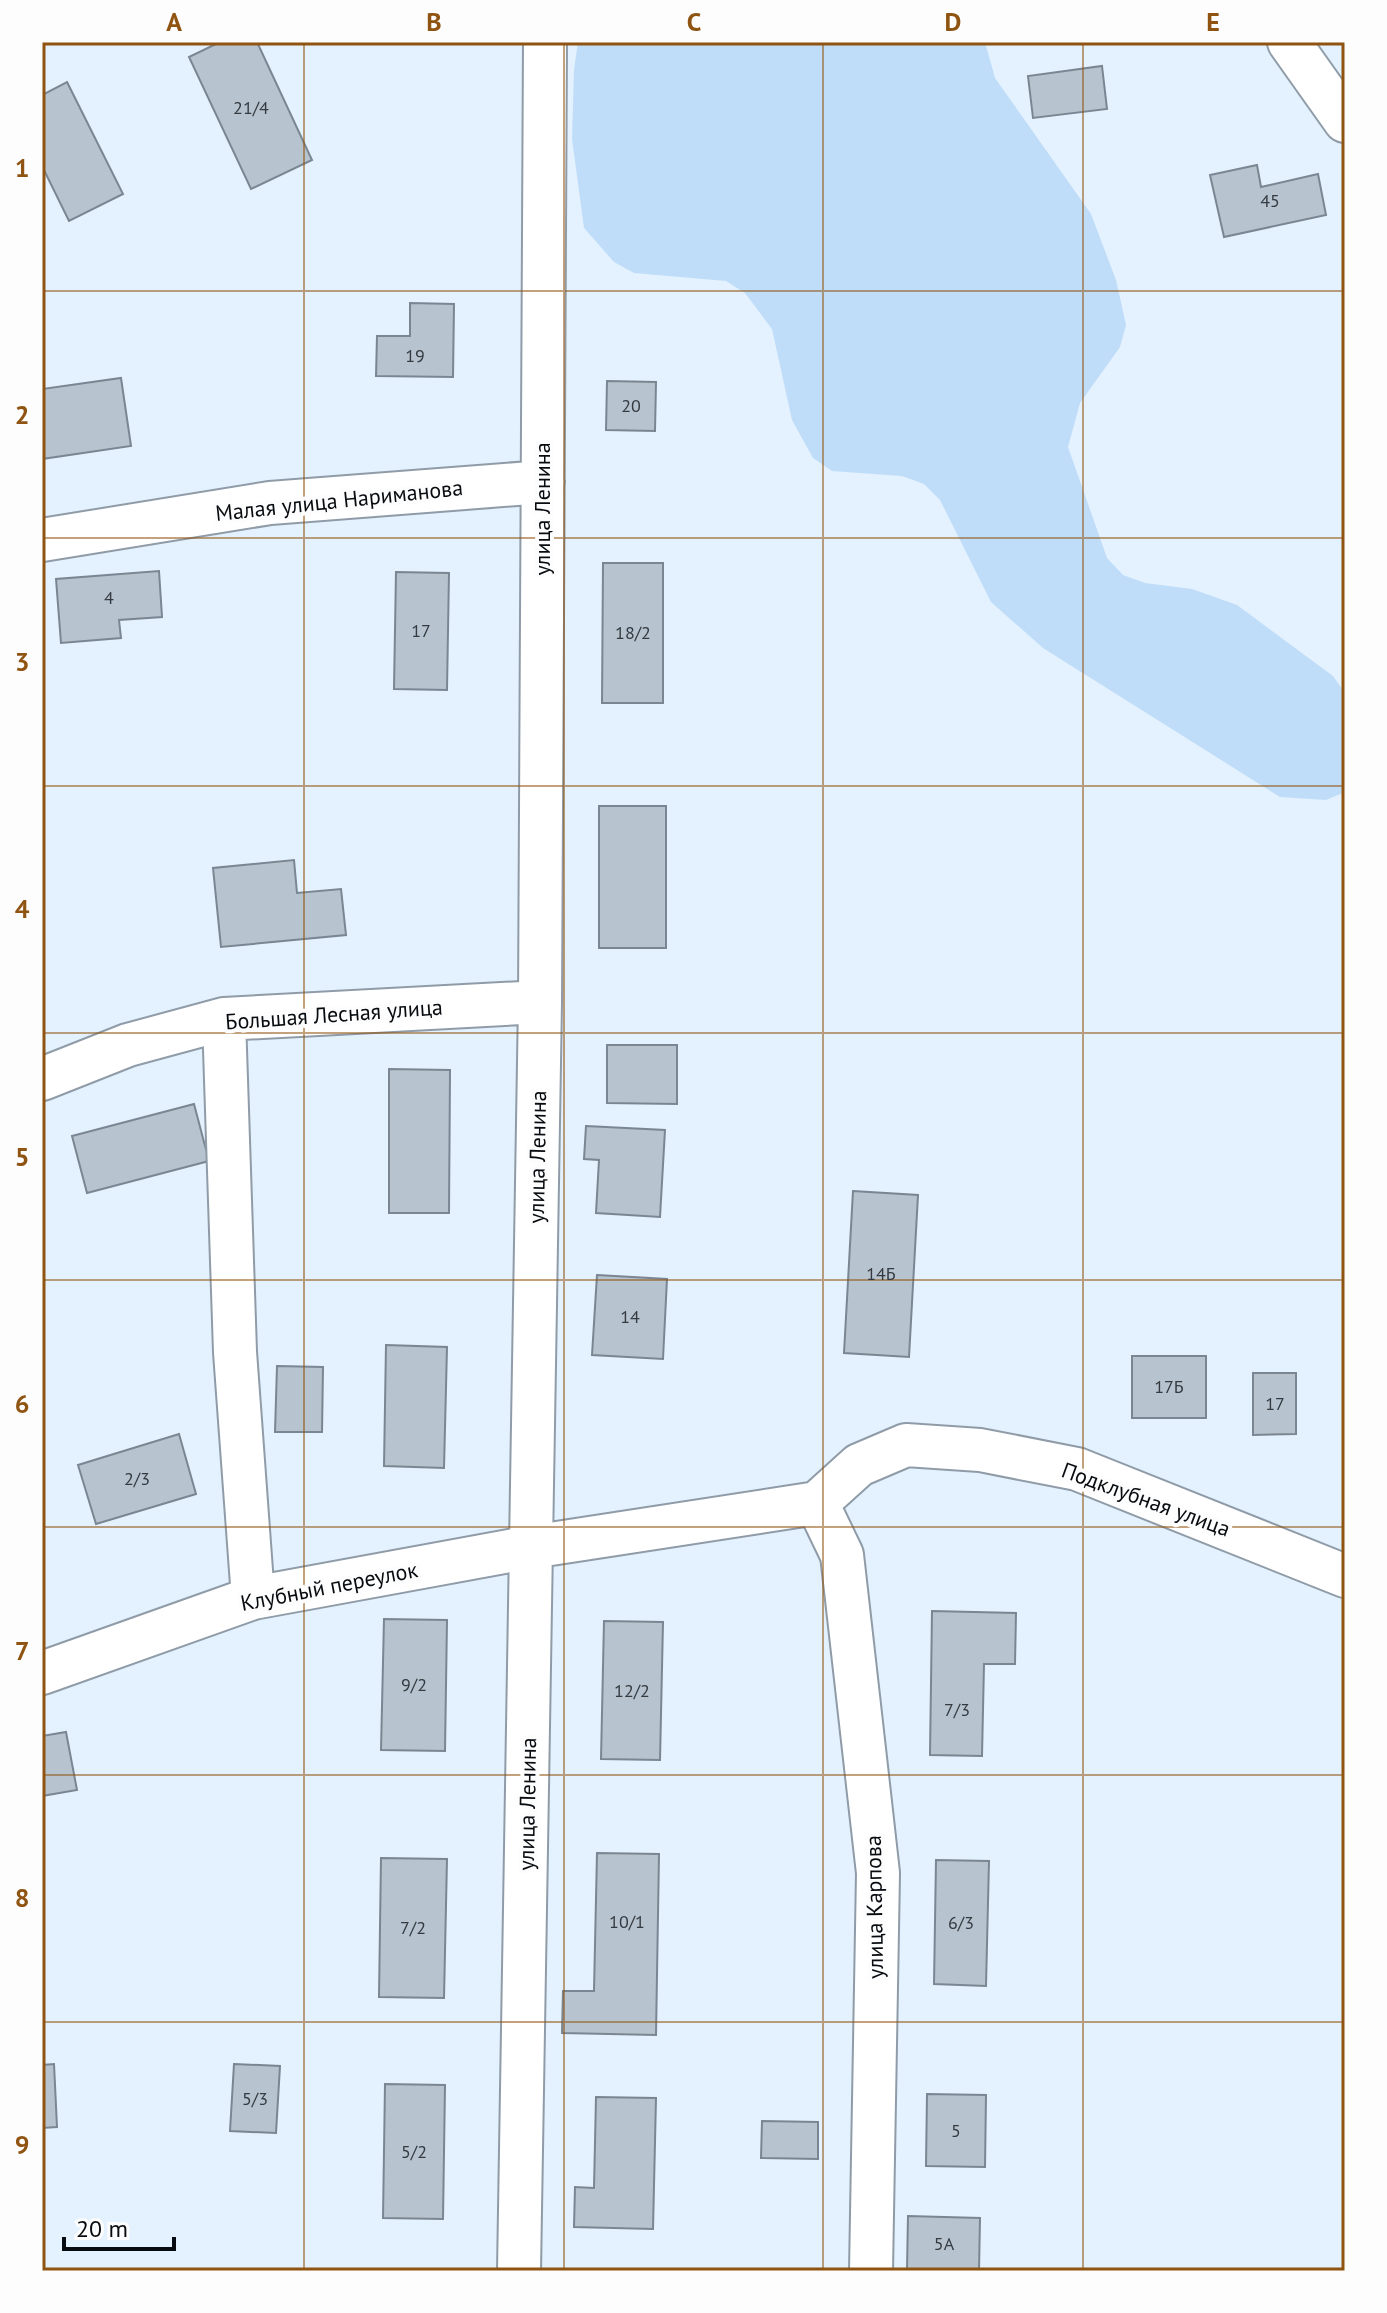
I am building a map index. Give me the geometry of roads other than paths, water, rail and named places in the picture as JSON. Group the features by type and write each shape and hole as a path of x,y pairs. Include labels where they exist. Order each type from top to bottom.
{"street":[{"name":"улица Ленина","path":"519,2271 540,1002 545,42"},
{"path":"1289,42 1345,121"},
{"name":"Малая улица Нариманова","path":"42,540 270,503 543,482"},
{"name":"Большая Лесная улица","path":"42,1079 128,1045 224,1019 540,1002"},
{"path":"224,1019 235,1352 253,1598"},
{"name":"Подклубная улица","path":"817,1503 859,1465 906,1445 980,1450 1077,1469 1345,1576"},
{"path":"531,1547 817,1503"},
{"name":"улица Карпова","path":"817,1503 842,1555 878,1873 871,2271"},
{"name":"Клубный переулок","path":"42,1673 253,1598 531,1547"}]}
